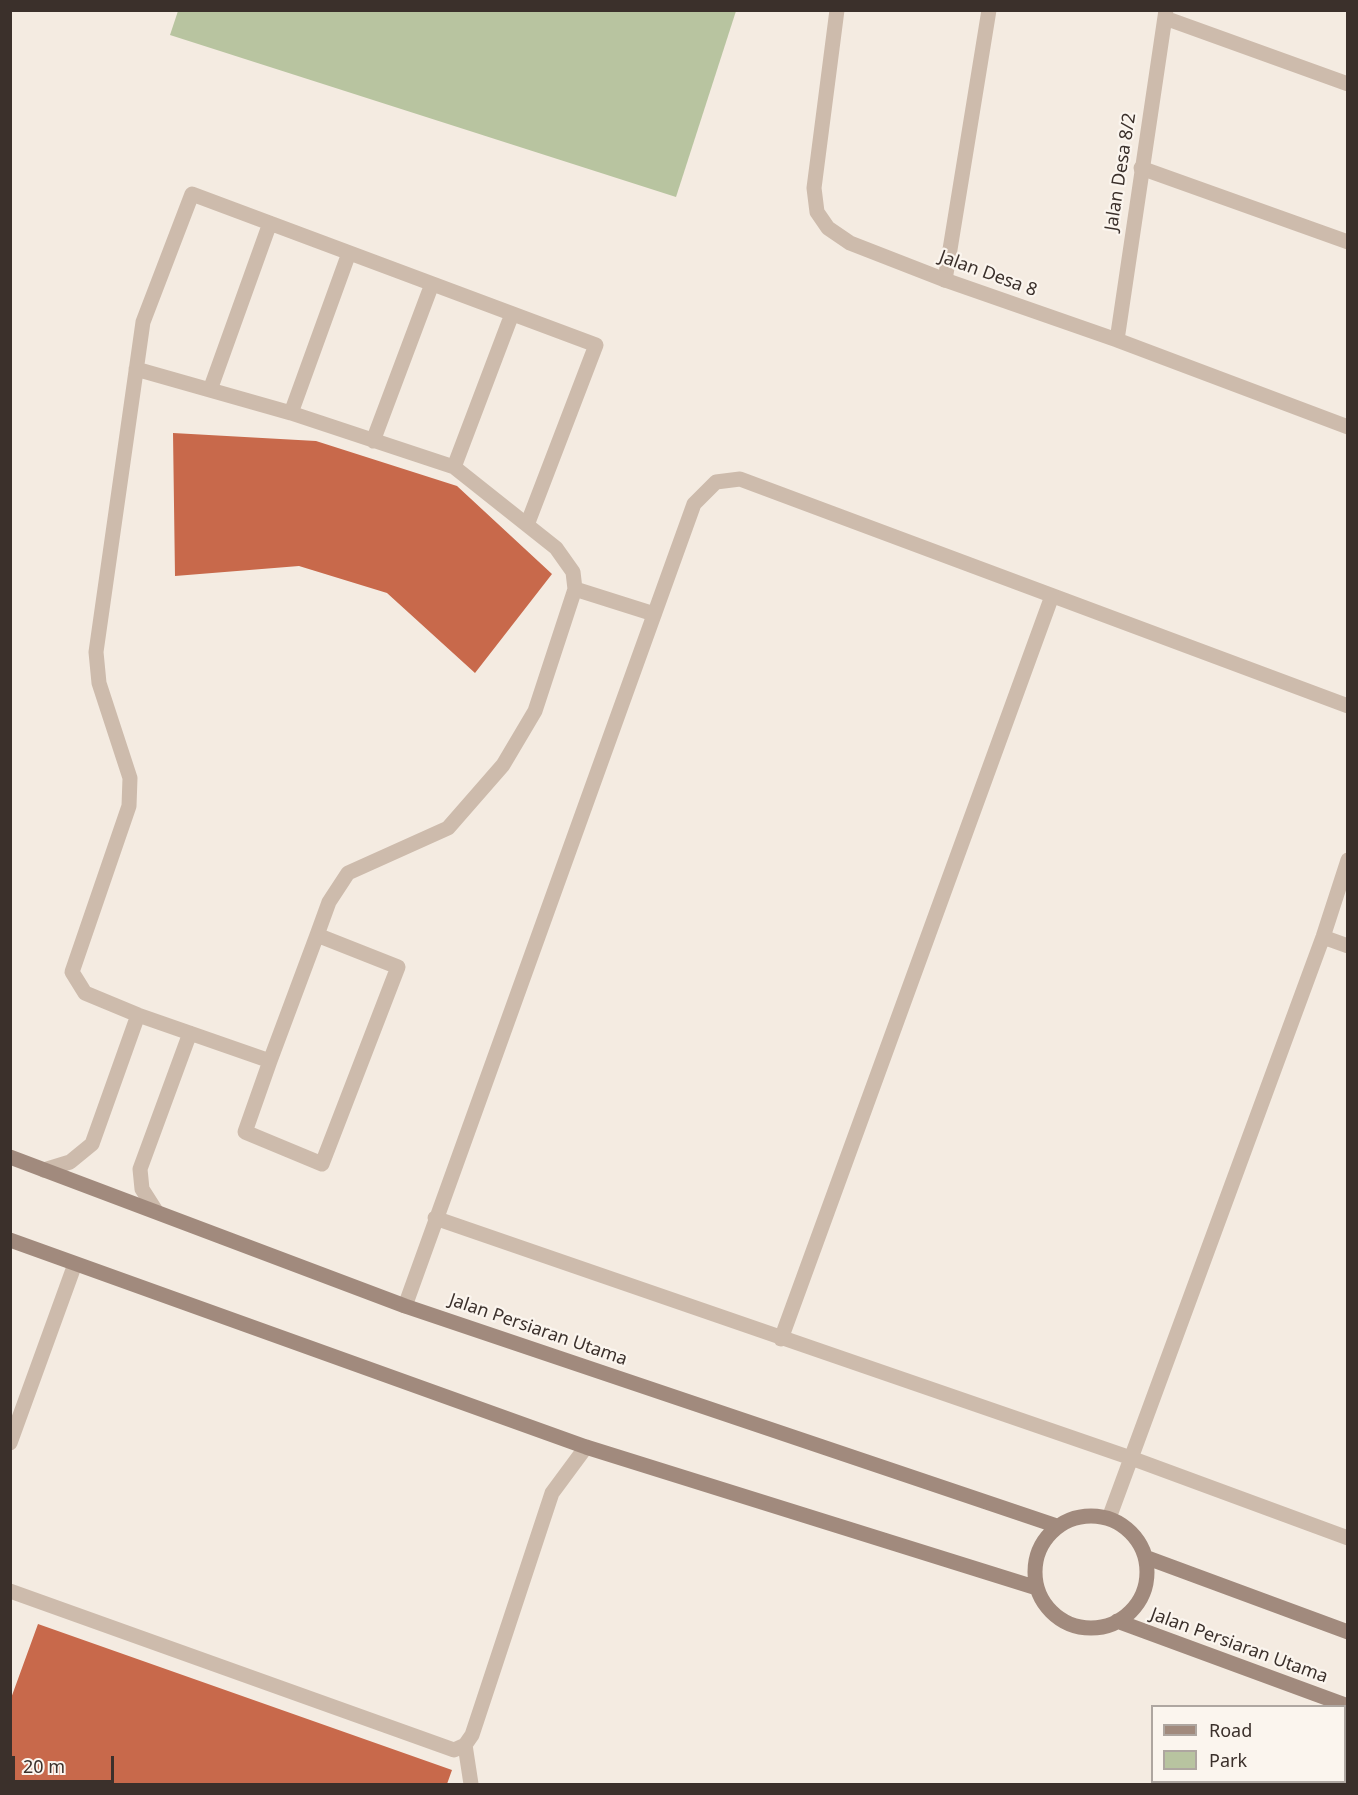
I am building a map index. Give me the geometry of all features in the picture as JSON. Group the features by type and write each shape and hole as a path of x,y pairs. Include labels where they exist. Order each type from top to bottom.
{"street":[{"name":"Jalan Desa 8","path":"837,10 814,188 817,212 828,228 850,243 945,280 1117,340 1347,427"},
{"path":"945,280 989,10"},
{"path":"1165,14 1347,84"},
{"name":"Jalan Desa 8/2","path":"1117,340 1165,14"},
{"path":"1141,168 1347,242"},
{"path":"270,1061 138,1015 85,993 72,972 129,806 130,778 99,683 96,652 143,322 192,194 596,345 527,525"},
{"path":"210,390 270,223"},
{"path":"291,413 349,252"},
{"path":"373,441 432,284"},
{"path":"454,467 513,314"},
{"path":"136,369 291,413 454,467 556,548 573,572 575,589 535,711 503,765 448,828 348,873 329,902 317,934 270,1061 245,1132 322,1164 398,967 317,934"},
{"path":"405,1306 694,504 716,482 740,479 1347,706"},
{"path":"575,589 654,614"},
{"path":"781,1339 1052,596"},
{"path":"1109,1518 1323,937 1347,860"},
{"path":"1323,937 1347,946"},
{"path":"44,1170 70,1162 92,1144 138,1015"},
{"path":"156,1211 142,1189 140,1169 190,1033"},
{"name":"Jalan Persiaran Utama","path":"10,1157 405,1306 1057,1526"},
{"path":"435,1218 1131,1458 1347,1539"},
{"path":"10,1240 586,1447 1037,1588"},
{"path":"10,1443 75,1264"},
{"path":"10,1591 454,1750 465,1745 472,1735 552,1493 586,1447"},
{"path":"1091,1515 1109,1518 1125,1527 1137,1540 1145,1557 1147,1576 1143,1594 1132,1610 1117,1622 1101,1627 1085,1628 1070,1624 1055,1615 1044,1603 1037,1588 1035,1572 1038,1555 1045,1539 1057,1526 1073,1518 1091,1515"},
{"path":"1145,1557 1347,1632"},
{"name":"Jalan Persiaran Utama","path":"1117,1622 1344,1705"},
{"path":"465,1745 471,1785"}],"green space":[{"path":"736,10 676,197 170,35 178,11"}],"building":[{"path":"173,433 316,441 457,486 552,574 475,673 387,593 299,566 175,576"},
{"path":"38,1624 452,1770 447,1784 10,1784 10,1701"}]}
